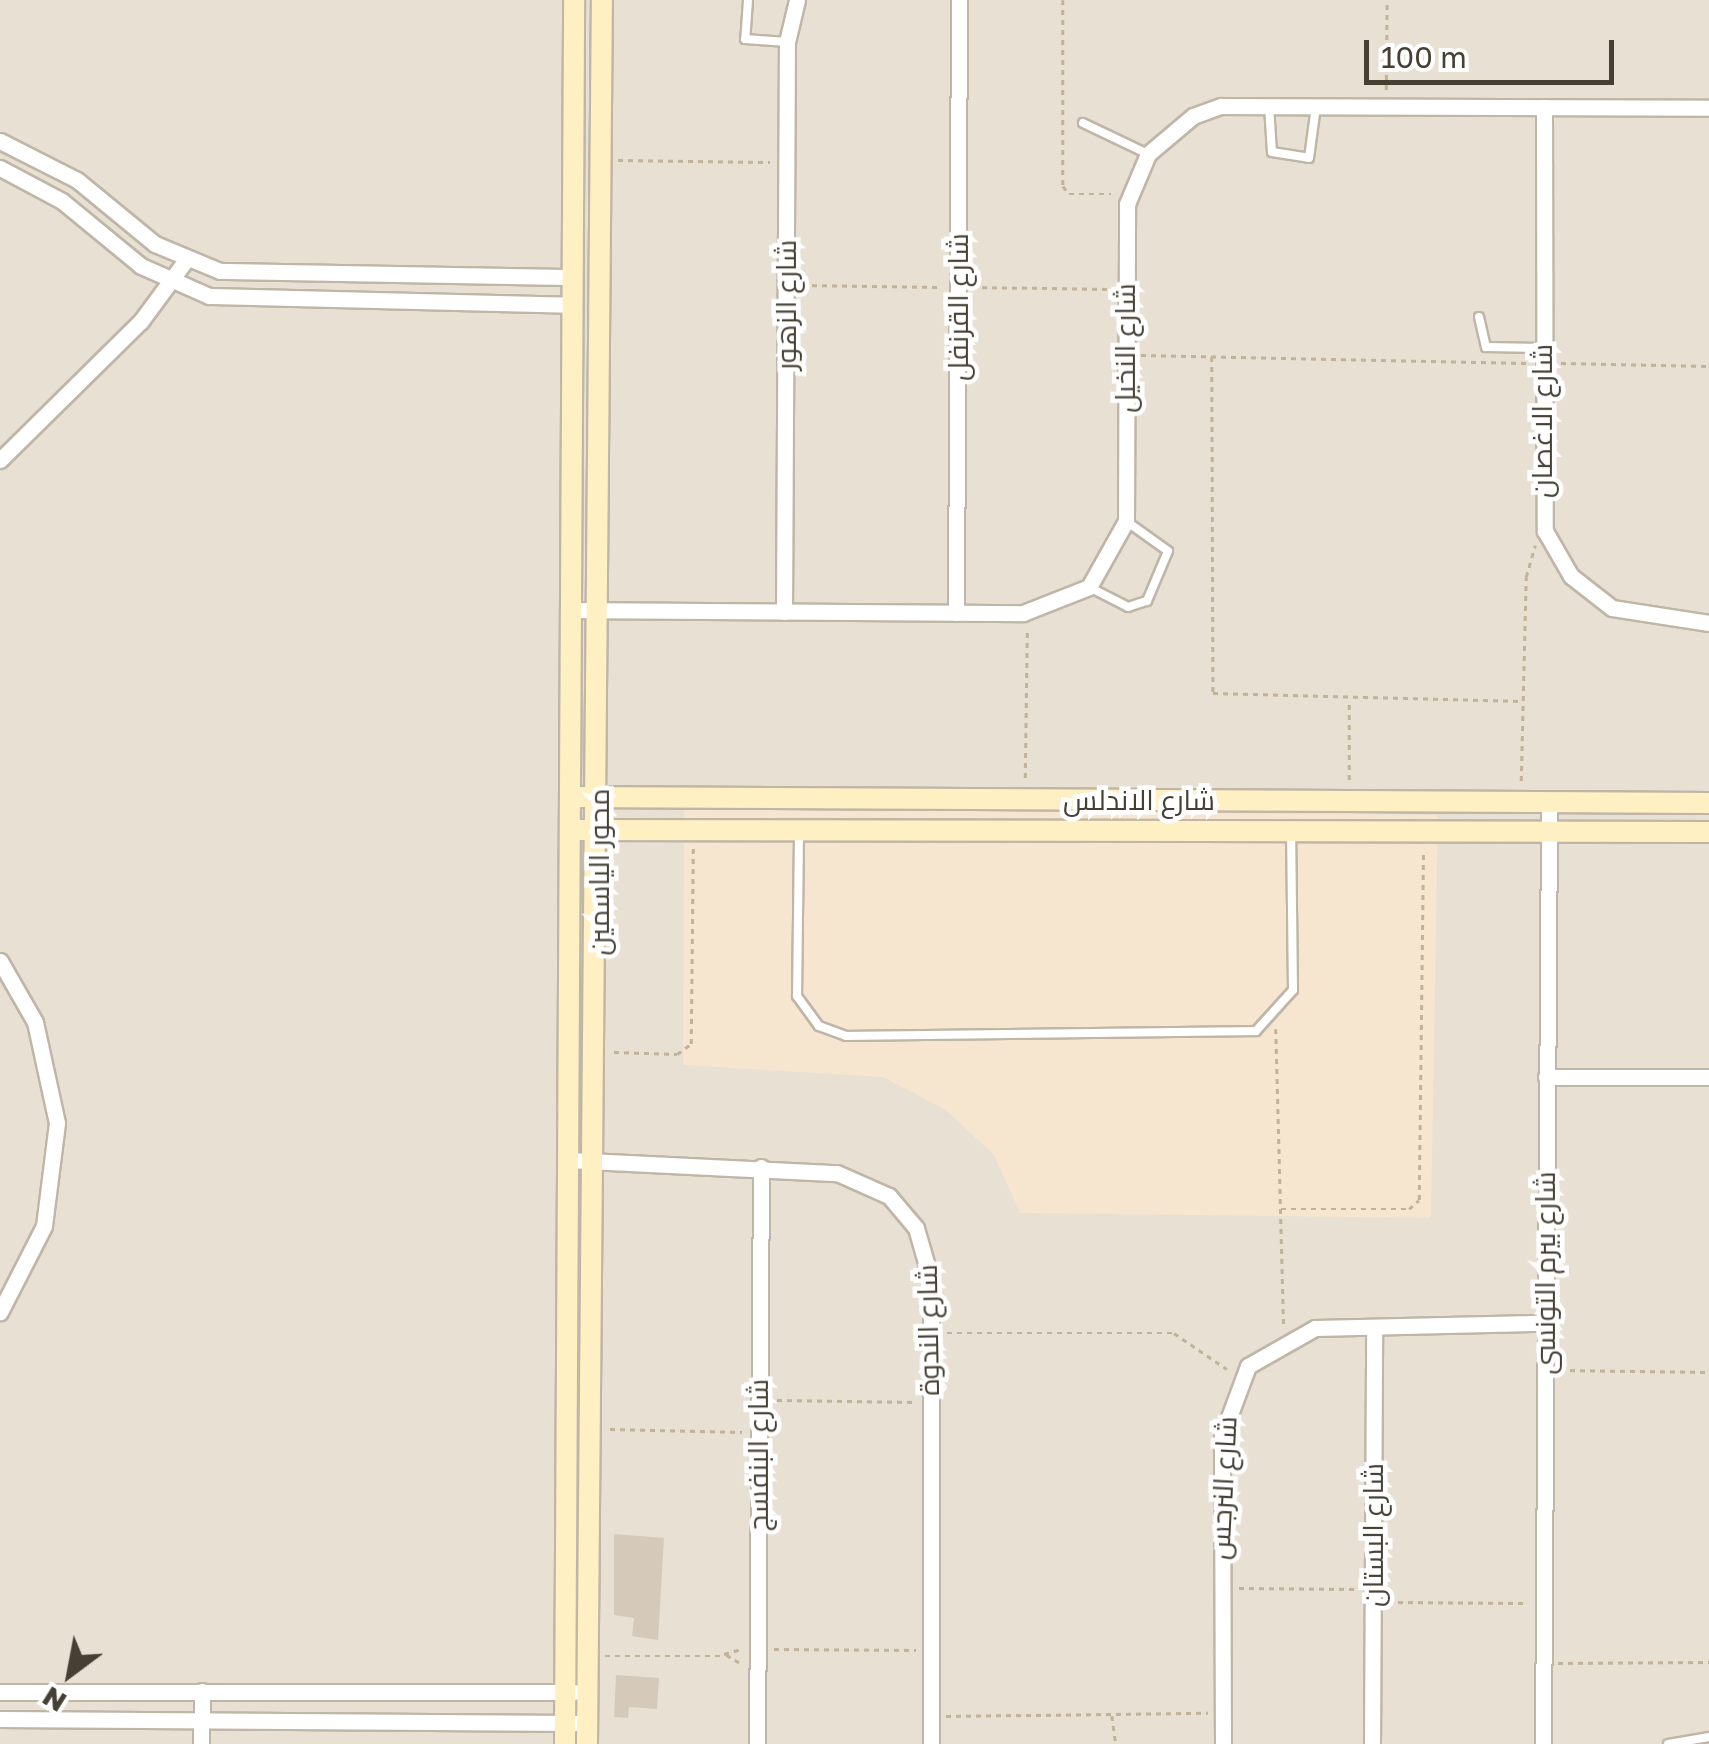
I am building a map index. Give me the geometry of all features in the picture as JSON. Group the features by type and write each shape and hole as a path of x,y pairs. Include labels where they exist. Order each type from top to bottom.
{"street":[{"name":"محور الياسمين","path":"565,1733 574,0"},
{"name":"محور الياسمين","path":"588,1734 598,1161 602,0"},
{"name":"شارع الزهور","path":"784,612 787,42 797,0"},
{"name":"شارع القرنفل","path":"956,613 959,0"},
{"path":"1148,154 1207,110 1269,106 1709,108"},
{"name":"شارع الاغصان","path":"1544,107 1545,531 1571,576 1612,608 1709,623"},
{"path":"0,141 47,160 186,260 255,277 572,277"},
{"name":"شارع النخيل","path":"1089,587 1126,522 1125,218 1148,154"},
{"path":"0,168 62,201 173,283 247,303 572,304"},
{"path":"0,460 173,283 186,260"},
{"path":"570,610 1028,613 1089,587"},
{"name":"شارع الاندلس","path":"570,797 1709,803"},
{"name":"شارع بيرم التونسى","path":"1543,1744 1548,803"},
{"name":"شارع الاندلس","path":"570,830 1709,832"},
{"path":"0,961 35,1022 57,1123 44,1226 0,1312"},
{"path":"1546,1077 1709,1077"},
{"name":"شارع الندوة","path":"568,1160 761,1167 851,1176 900,1206 927,1253 930,1744"},
{"name":"شارع البنفسج","path":"758,1744 761,1167"},
{"path":"1284,1338 1374,1327 1544,1323"},
{"name":"شارع البستان","path":"1372,1744 1374,1327"},
{"name":"شارع النرجس","path":"1223,1744 1219,1588 1223,1420 1239,1378 1284,1338"},
{"path":"200,1744 202,1691"},
{"path":"0,1692 588,1692"},
{"path":"0,1720 201,1721 588,1734"}],"lane":[{"path":"748,0 745,38 787,42"},
{"path":"1269,106 1272,152 1308,158 1316,106"},
{"path":"1083,123 1148,154"},
{"path":"1479,317 1486,347 1542,355"},
{"path":"1089,587 1128,608 1147,601 1168,551 1126,522"},
{"path":"799,830 796,987 805,1012 827,1031 1245,1034 1276,1019 1294,978 1290,830"},
{"path":"1668,1744 1709,1736"}],"path":[{"path":"1386,107 1388,0"},
{"path":"601,160 786,162"},
{"path":"1125,355 1542,355 1709,366"},
{"path":"1212,356 1210,688 1226,699 1524,701"},
{"path":"1521,802 1526,577 1545,531"},
{"path":"1025,800 1028,613"},
{"path":"1349,700 1349,801"},
{"path":"598,1051 677,1054 691,1044 694,830"},
{"path":"1281,1208 1409,1209 1419,1200 1423,830"},
{"path":"1276,1019 1284,1338"},
{"path":"930,1333 1174,1333 1239,1378"},
{"path":"1544,1370 1709,1372"},
{"path":"758,1400 930,1402"},
{"path":"594,1429 758,1433"},
{"path":"1219,1588 1542,1603"},
{"path":"588,1656 758,1656 927,1650"},
{"path":"723,1656 758,1656"},
{"path":"1541,1663 1709,1662"},
{"path":"929,1716 1221,1712"},
{"path":"1112,1714 1116,1744"}],"shaded area":[{"path":"0,0 1709,0 1709,1744 0,1744"},
{"path":"684,808 1438,815 1431,1218 1020,1213 994,1155 946,1110 883,1077 683,1065"}],"building":[{"path":"614,1534 664,1538 658,1640 632,1636 634,1618 614,1615"},
{"path":"616,1675 659,1678 657,1709 629,1707 628,1718 614,1717"}]}
